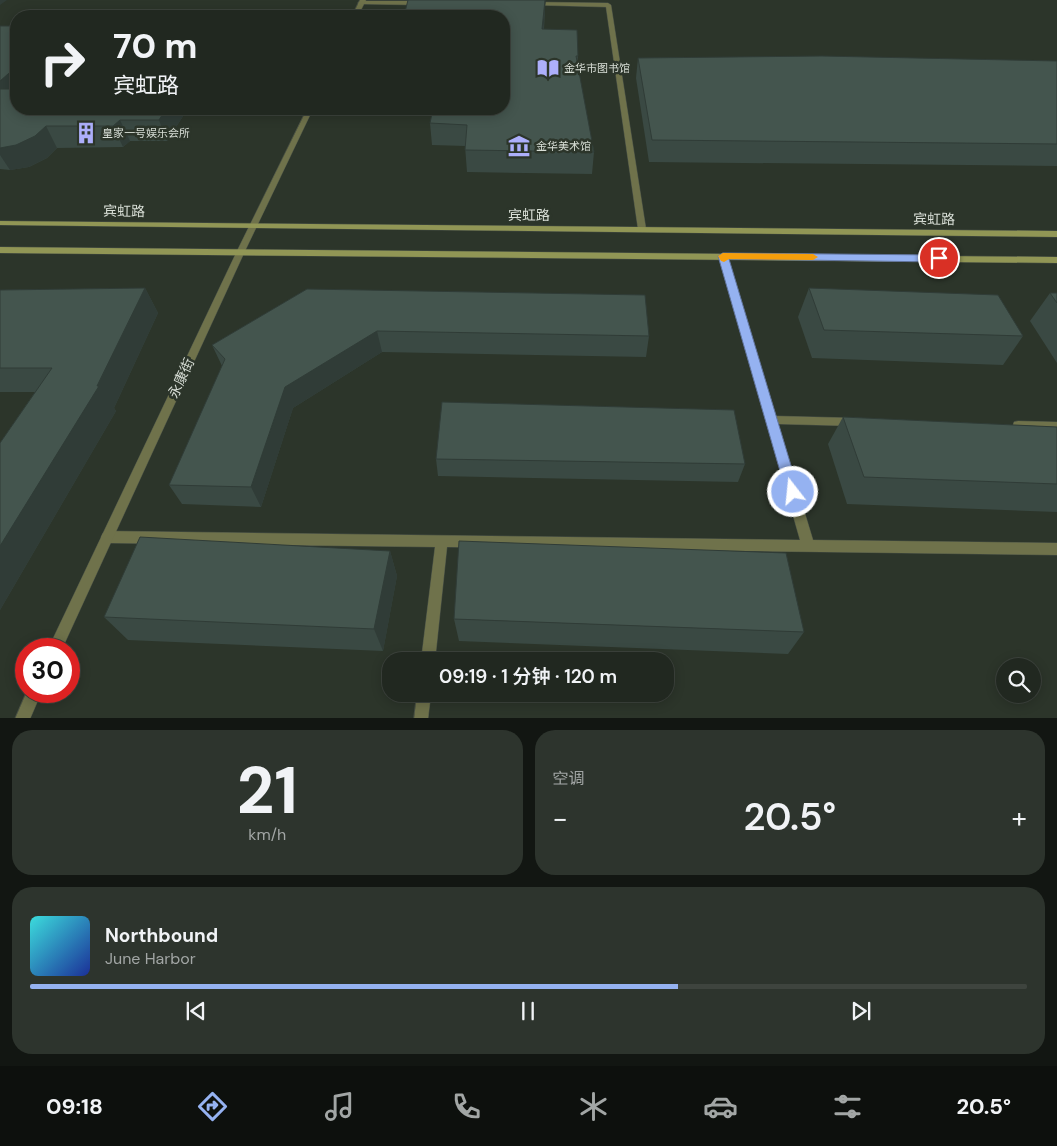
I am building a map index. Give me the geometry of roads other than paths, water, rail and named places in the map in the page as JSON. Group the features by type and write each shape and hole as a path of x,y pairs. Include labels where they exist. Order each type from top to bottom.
{"main road":[{"name":"宾虹路","path":"0,223 1057,234"},
{"path":"0,250 1057,260"}],"street":[{"path":"362,2 430,3"},
{"path":"529,4 608,4 642,229"},
{"name":"永康街","path":"60,638 241,251 307,115"},
{"path":"723,256 808,545"},
{"path":"772,420 870,422"},
{"path":"1008,425 1057,426"},
{"path":"107,537 1057,549"},
{"path":"429,652 442,540"},
{"path":"421,718 423,702"},
{"path":"22,718 29,703"}],"place":[{"name":"金华市图书馆","path":"548,68"},
{"name":"皇家一号娱乐会所","path":"86,133"},
{"name":"金华美术馆","path":"519,146"}]}
